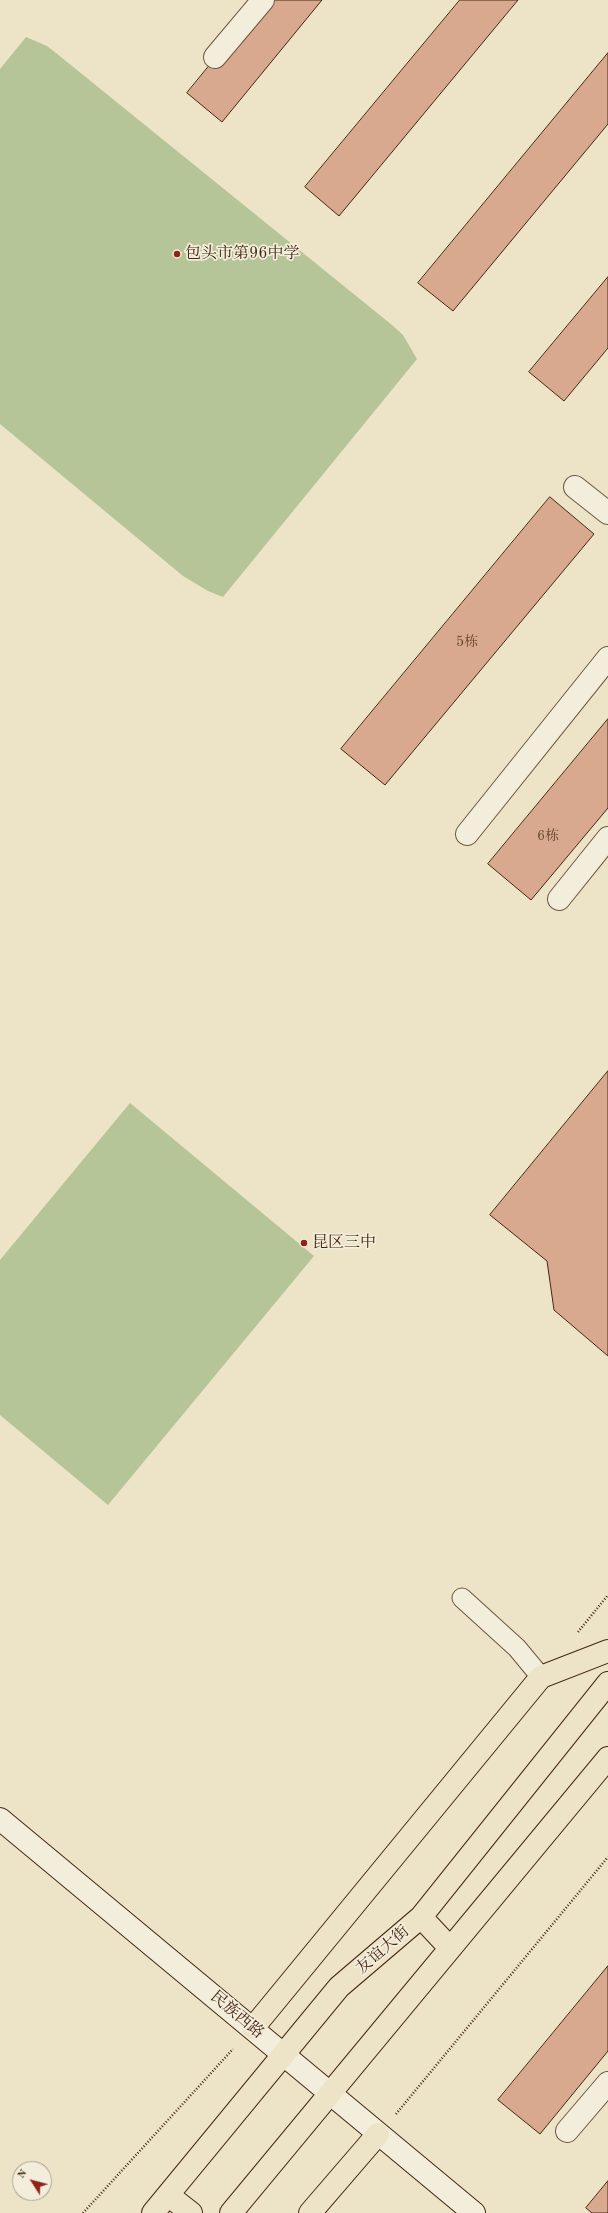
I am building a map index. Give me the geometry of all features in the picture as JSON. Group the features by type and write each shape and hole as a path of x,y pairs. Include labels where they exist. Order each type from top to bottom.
{"main road":[{"path":"215,57 262,0"},
{"path":"575,487 604,503"},
{"path":"467,834 608,658"},
{"path":"559,899 608,838"},
{"path":"252,2028 541,1677 608,1651"},
{"name":"友谊大街","path":"153,2213 339,1987 421,1917 608,1683"},
{"path":"231,2213 608,1758"},
{"name":"民族西路","path":"0,1819 474,2213"},
{"path":"421,1917 450,1948"},
{"path":"567,2132 608,2083"},
{"path":"310,2213 378,2134"},
{"path":"168,2195 191,2213"}],"lane":[{"path":"462,1598 517,1648 541,1677"}],"path":[{"path":"378,2134 608,1857"},
{"path":"83,2213 252,2028"}],"green space":[{"path":"26,37 47,46 56,53 392,325 403,335 417,359 223,597 208,591 183,576 0,424 0,69"},
{"path":"130,1103 314,1256 108,1505 0,1415 0,1260"}],"building":[{"path":"263,0 322,0 222,122 187,93"},
{"path":"460,0 518,0 339,216 305,187"},
{"path":"608,53 608,124 453,311 418,283"},
{"path":"608,277 608,348 564,401 529,372"},
{"path":"550,497 594,534 385,785 341,749"},
{"path":"608,719 608,808 531,900 488,864"},
{"path":"608,1071 608,1356 554,1310 547,1261 490,1215"},
{"path":"608,1966 608,2051 540,2134 498,2100"},
{"path":"608,2181 608,2213 592,2213 586,2208"}],"place":[{"name":"包头市第96中学","path":"177,254"},
{"name":"昆区三中","path":"304,1243"}]}
